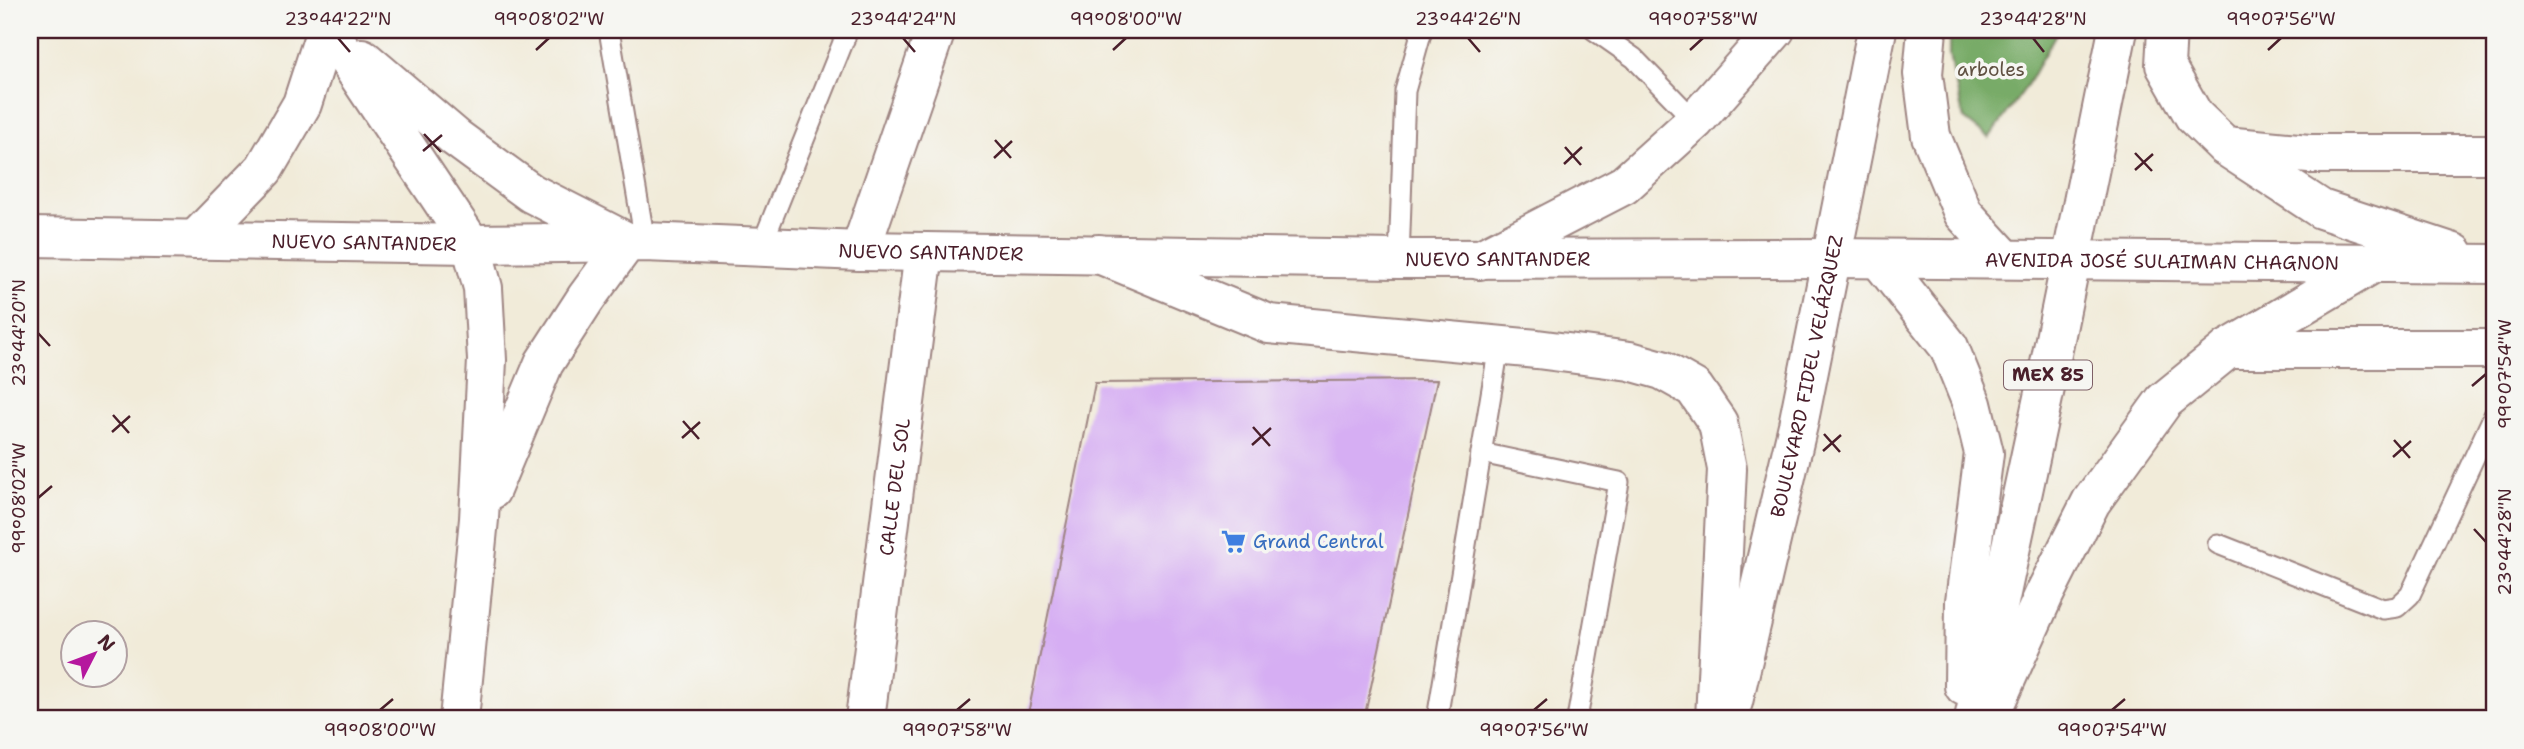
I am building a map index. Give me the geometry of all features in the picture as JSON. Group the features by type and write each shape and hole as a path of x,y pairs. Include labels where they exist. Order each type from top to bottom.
{"main road":[{"path":"195,240 264,169 302,104 327,30"},
{"path":"327,30 456,138 531,193 636,242 586,298 544,363 479,519"},
{"path":"327,30 471,244 483,288 487,360 479,519 459,719"},
{"path":"860,251 936,30"},
{"path":"1479,260 1624,185 1695,121 1775,30"},
{"name":"BOULEVARD FIDEL VELÁZQUEZ","path":"1729,719 1798,425 1877,30"},
{"path":"1927,30 1923,74 1931,136 1963,213 2005,259"},
{"name":"MEX 85","path":"1974,719 2118,30"},
{"path":"2166,30 2165,65 2194,116 2225,146 2321,209 2490,264"},
{"path":"2225,146 2309,154 2494,155"},
{"name":"NUEVO SANTANDER","path":"30,237 471,244 636,242 860,251 1479,260 1831,258"},
{"name":"CALLE DEL SOL","path":"865,719 924,252"},
{"path":"1099,254 1269,324 1630,361 1662,370 1694,388 1718,423 1727,469 1715,719"},
{"name":"AVENIDA JOSÉ SULAIMAN CHAGNON","path":"1831,258 2490,264"},
{"path":"1879,259 1948,347 1972,404 1984,453 1965,601 1963,719"},
{"path":"1988,719 2091,502 2164,401 2228,349 2375,263"},
{"path":"2228,349 2494,349"}],"lane":[{"path":"609,30 636,242"},
{"path":"761,247 848,30"},
{"path":"1399,259 1405,91 1422,30"},
{"path":"1594,30 1634,58 1695,121"},
{"path":"1437,719 1499,346"},
{"path":"2218,544 2383,609 2397,607 2410,595 2494,415"},
{"path":"1481,453 1619,482 1577,719"}],"green space":[{"name":"arboles","path":"1949,30 2058,30 2026,87 1989,138 1964,119 1949,56"}],"building":[{"name":"Grand Central","path":"1437,380 1364,719 1027,719 1095,383"}],"place":[{"name":"Grand Central","path":"1233,541"}]}
